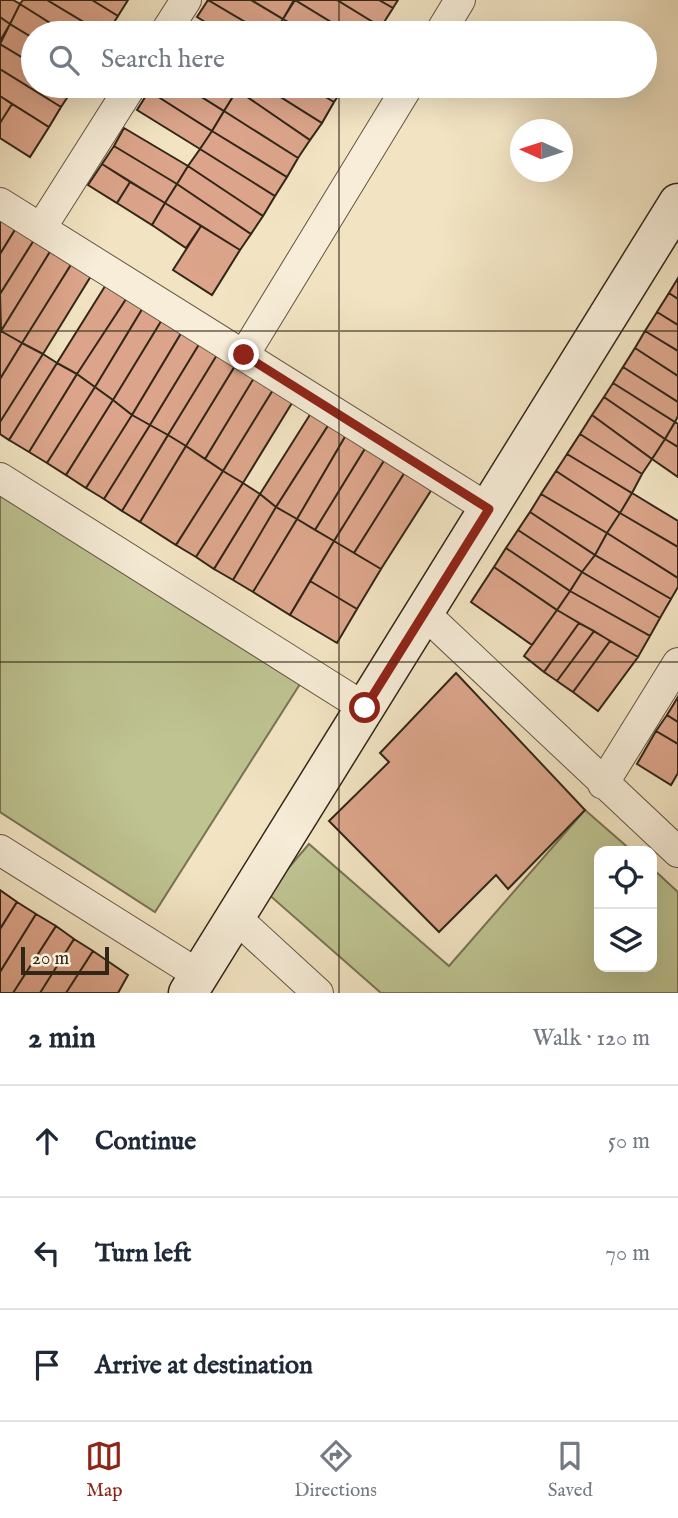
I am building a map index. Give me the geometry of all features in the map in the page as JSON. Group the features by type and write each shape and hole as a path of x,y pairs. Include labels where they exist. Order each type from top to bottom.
{"street":[{"path":"173,21 186,0"},
{"path":"447,21 460,0"},
{"path":"41,228 123,98"},
{"path":"244,355 401,98"},
{"path":"0,202 489,509"},
{"path":"0,850 194,984 678,203"},
{"path":"0,478 365,708"},
{"path":"424,613 678,852"},
{"path":"603,784 678,663"},
{"path":"235,917 318,993"}],"green space":[{"path":"0,491 300,684 155,912 0,812"},
{"path":"585,810 626,846 594,846 594,972 657,972 657,873 678,892 678,993 381,993 267,893 309,844 449,966"}],"building":[{"path":"0,0 13,0 20,4 10,24 0,17"},
{"path":"23,0 47,0 82,21 47,21 20,4"},
{"path":"47,0 92,0 118,16 115,21 82,21"},
{"path":"92,0 128,0 118,16"},
{"path":"208,0 251,0 283,19 244,21"},
{"path":"208,0 244,21 204,21 197,17"},
{"path":"251,0 294,0 283,19"},
{"path":"295,0 337,0 371,21 329,21"},
{"path":"295,0 329,21 286,21 283,19"},
{"path":"337,0 379,0 393,8 385,21 371,21"},
{"path":"379,0 398,0 393,8"},
{"path":"20,4 47,21 21,21 21,31 10,24"},
{"path":"0,17 10,24 0,41"},
{"path":"10,24 21,31 21,57 0,44"},
{"path":"0,44 21,57 21,82 0,69"},
{"path":"0,69 21,82 21,98 47,98 61,107 49,127 0,96"},
{"path":"0,96 12,104 0,123"},
{"path":"47,98 67,98 61,107"},
{"path":"145,98 160,98 212,131 200,149 137,110"},
{"path":"160,98 203,98 224,111 212,131"},
{"path":"203,98 232,98 224,111"},
{"path":"232,98 249,98 310,140 298,158 224,111"},
{"path":"249,98 282,98 322,123 310,140"},
{"path":"282,98 327,98 334,102 322,123"},
{"path":"12,104 49,127 30,157 0,138 0,123"},
{"path":"224,111 298,158 287,177 212,131"},
{"path":"124,128 188,166 177,184 114,146"},
{"path":"212,131 287,177 275,196 200,149"},
{"path":"114,146 177,184 165,203 102,164"},
{"path":"200,149 275,196 263,216 188,166"},
{"path":"102,164 130,182 117,203 88,185"},
{"path":"188,166 263,216 251,234 177,184"},
{"path":"130,182 165,203 152,225 117,203"},
{"path":"177,184 251,234 240,250 165,203"},
{"path":"165,203 201,226 186,248 152,225"},
{"path":"0,218 16,228 0,254"},
{"path":"201,226 240,250 212,295 173,270"},
{"path":"16,228 34,240 0,294 0,254"},
{"path":"34,240 51,250 1,331 0,294"},
{"path":"51,250 72,263 22,343 1,331"},
{"path":"72,263 91,276 43,354 22,343"},
{"path":"678,278 678,299 669,293"},
{"path":"107,283 128,296 77,374 57,363"},
{"path":"669,293 678,299 678,325 657,312"},
{"path":"128,296 144,306 95,387 77,374"},
{"path":"144,306 163,318 113,400 95,387"},
{"path":"657,312 678,325 678,351 645,331"},
{"path":"163,318 183,330 132,415 113,400"},
{"path":"183,330 201,341 150,425 132,415"},
{"path":"1,331 22,343 0,379 0,333"},
{"path":"645,331 678,351 678,376 635,348"},
{"path":"201,341 220,350 168,435 150,425"},
{"path":"22,343 43,354 0,422 0,379"},
{"path":"635,348 678,376 678,402 623,367"},
{"path":"220,350 238,361 186,446 168,435"},
{"path":"43,354 57,363 9,440 0,434 0,422"},
{"path":"238,361 257,373 205,459 186,446"},
{"path":"57,363 77,374 29,452 9,440"},
{"path":"623,367 678,402 675,422 613,383"},
{"path":"257,373 276,385 223,471 205,459"},
{"path":"77,374 95,387 47,463 29,452"},
{"path":"613,383 675,422 665,439 604,397"},
{"path":"276,385 295,398 243,483 223,471"},
{"path":"95,387 113,400 66,475 47,463"},
{"path":"604,397 665,439 652,459 592,415"},
{"path":"113,400 132,415 86,488 66,475"},
{"path":"311,413 329,424 276,507 260,494"},
{"path":"132,415 150,425 104,499 86,488"},
{"path":"592,415 652,459 642,474 580,434"},
{"path":"675,422 678,424 678,447 665,439"},
{"path":"329,424 346,435 297,519 276,507"},
{"path":"150,425 168,435 122,511 104,499"},
{"path":"580,434 642,474 632,493 567,454"},
{"path":"168,435 186,446 140,522 122,511"},
{"path":"346,435 366,447 315,530 297,519"},
{"path":"665,439 678,447 678,477 652,459"},
{"path":"186,446 223,471 176,545 140,522"},
{"path":"366,447 385,459 334,541 315,530"},
{"path":"567,454 632,493 620,513 556,471"},
{"path":"385,459 405,472 354,553 334,541"},
{"path":"223,471 243,483 196,557 176,545"},
{"path":"556,471 620,513 607,533 541,494"},
{"path":"405,472 432,489 381,569 354,553"},
{"path":"243,483 260,494 214,569 196,557"},
{"path":"632,493 678,521 678,547 620,513"},
{"path":"260,494 276,507 233,580 214,569"},
{"path":"541,494 607,533 595,555 530,512"},
{"path":"276,507 297,519 253,592 233,580"},
{"path":"530,512 595,555 582,572 518,530"},
{"path":"620,513 678,547 678,578 607,533"},
{"path":"297,519 334,541 290,615 253,592"},
{"path":"518,530 582,572 570,591 506,548"},
{"path":"607,533 678,578 678,587 671,599 595,555"},
{"path":"334,541 381,569 357,609 310,581"},
{"path":"506,548 570,591 557,610 494,567"},
{"path":"595,555 671,599 660,618 582,572"},
{"path":"494,567 557,610 532,645 471,602"},
{"path":"582,572 660,618 650,636 570,591"},
{"path":"310,581 357,609 337,643 290,615"},
{"path":"570,591 650,636 638,657 557,610"},
{"path":"557,610 579,623 544,672 524,656"},
{"path":"579,623 594,631 557,681 544,672"},
{"path":"594,631 610,641 573,692 557,681"},
{"path":"610,641 638,657 598,711 573,692"},
{"path":"456,673 585,810 508,889 496,875 439,932 329,821 389,762 380,753"},
{"path":"678,697 678,722 667,715"},
{"path":"667,715 678,722 678,744 656,731"},
{"path":"656,731 678,744 678,773 671,785 637,764"},
{"path":"0,890 17,902 0,929"},
{"path":"17,902 36,914 0,972 0,929"},
{"path":"36,914 56,926 13,993 0,993 0,972"},
{"path":"56,926 74,939 40,993 13,993"},
{"path":"74,939 93,951 66,993 40,993"},
{"path":"93,951 128,975 118,993 66,993"}],"route":[{"path":"244,355 489,509 365,708"}]}
